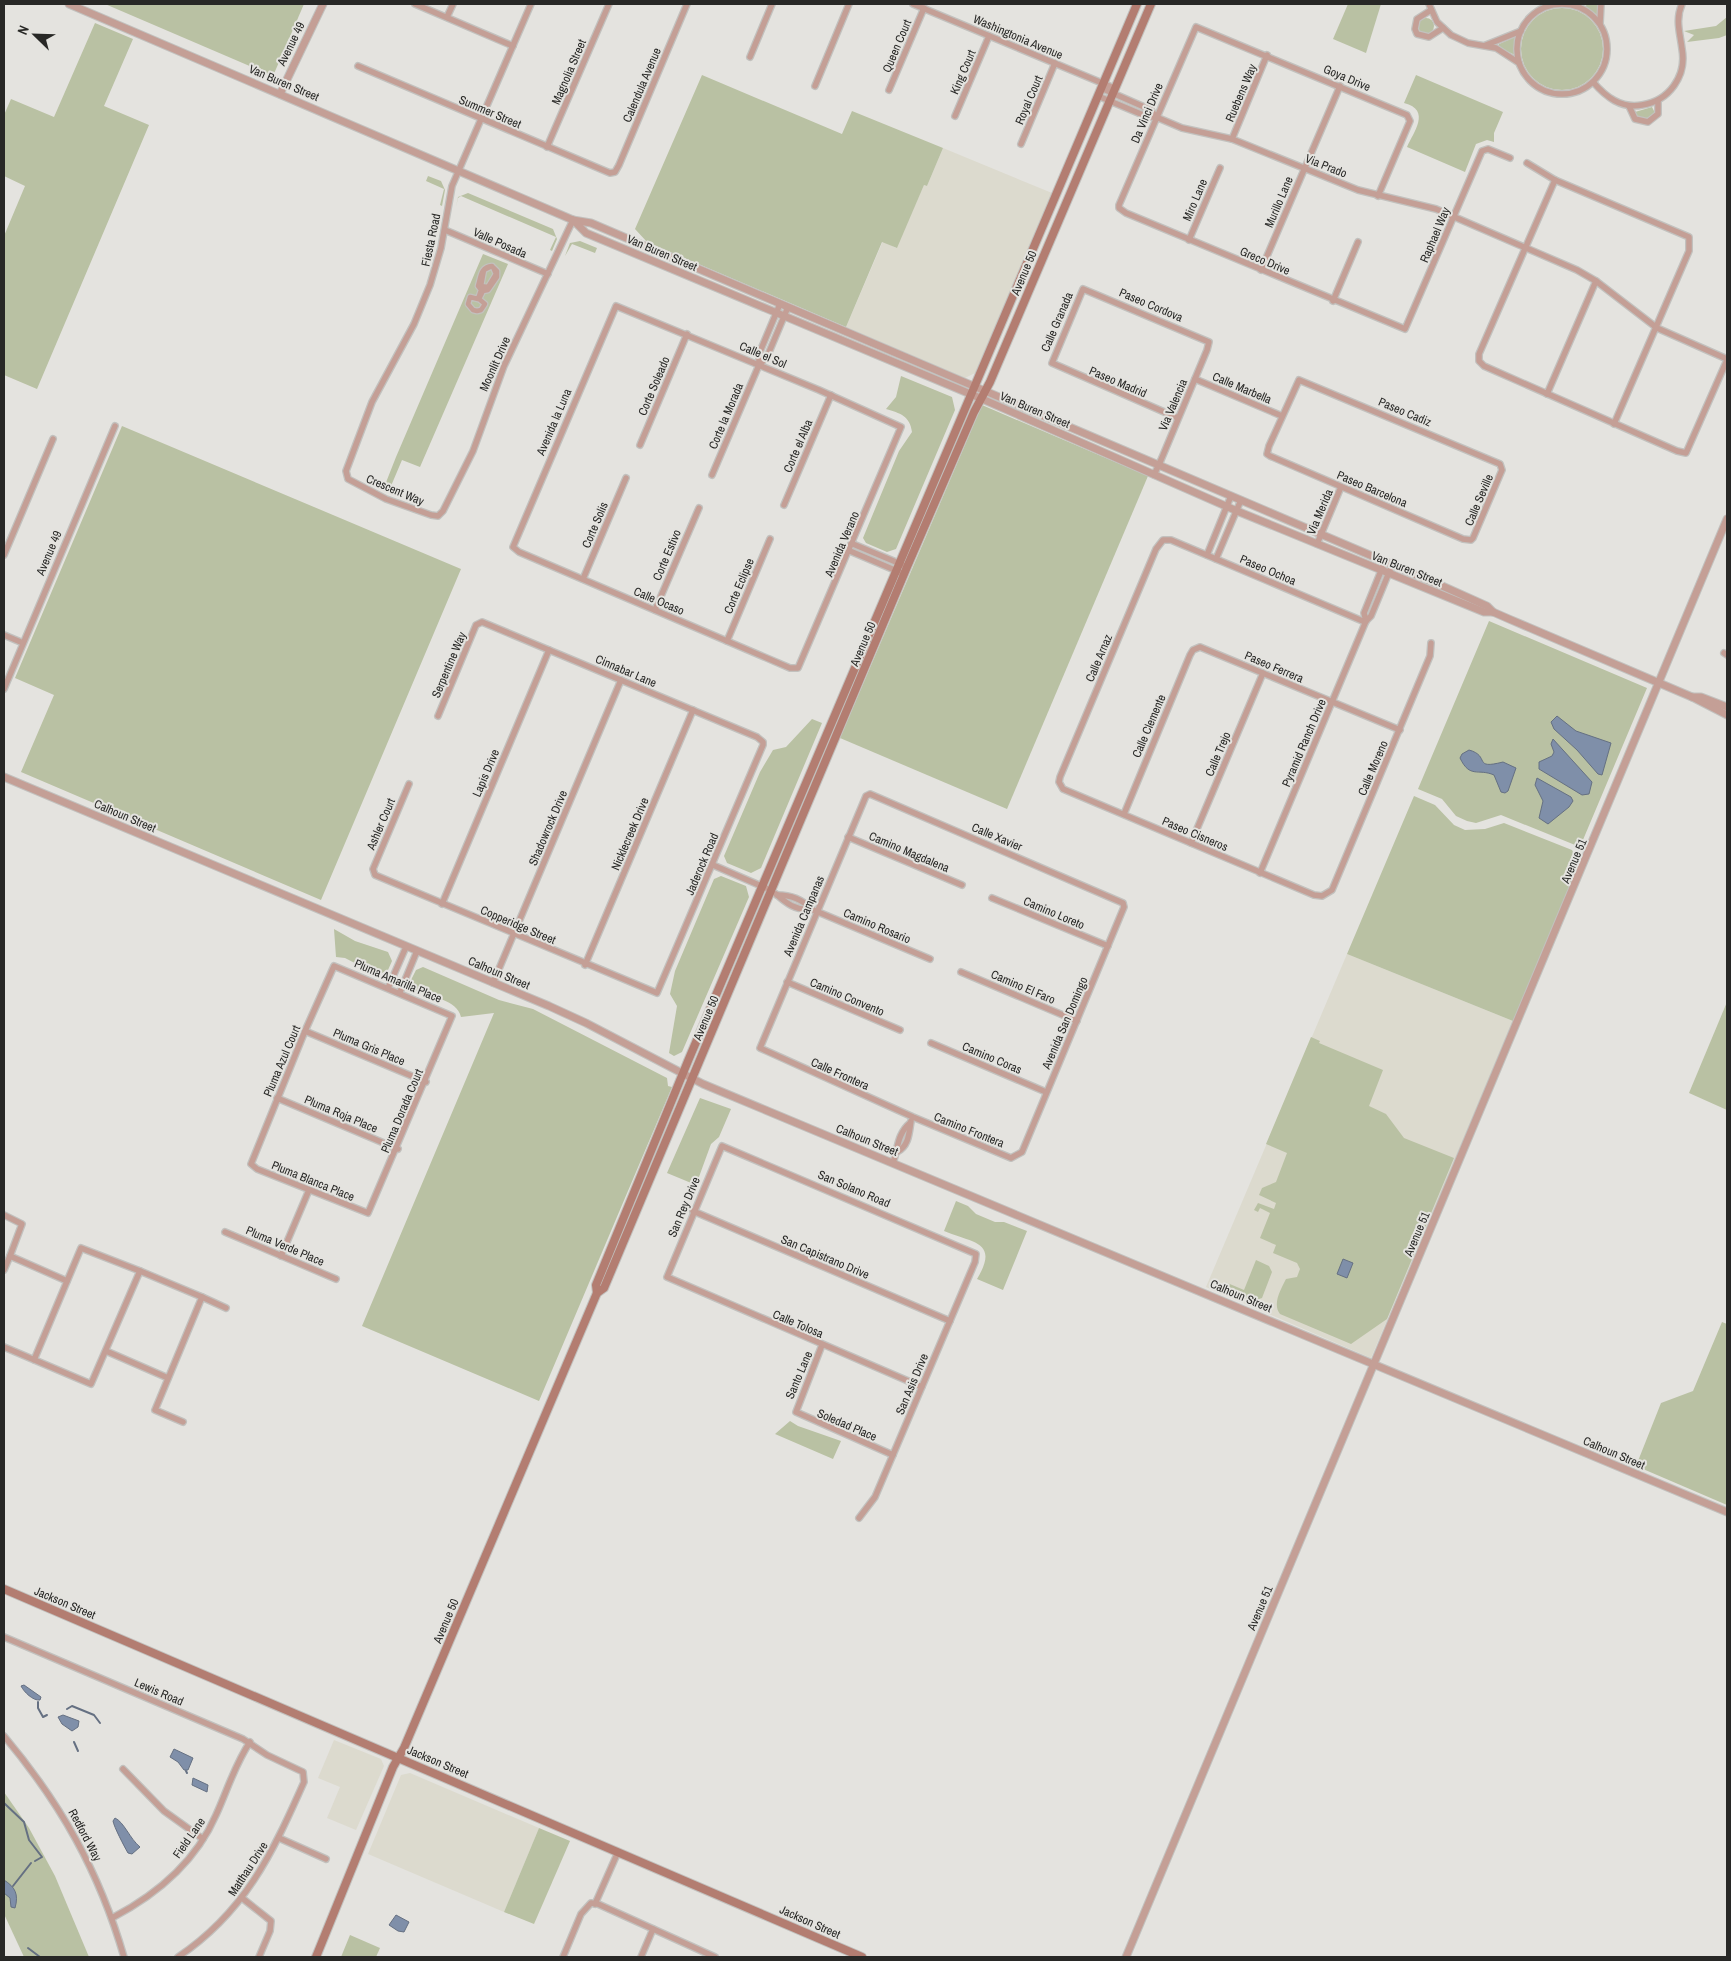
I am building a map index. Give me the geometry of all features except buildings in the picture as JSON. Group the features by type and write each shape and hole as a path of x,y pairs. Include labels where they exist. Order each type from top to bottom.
{"main road":[{"name":"Avenue 50","path":"316,1957 597,1293 596,1285 897,567 1137,4"},
{"name":"Avenue 50","path":"597,1293 604,1288 692,1078 774,893 906,570 982,395 1006,345 1150,4"},
{"path":"1006,345 1011,319 1026,286 1022,274 1033,268 1056,215 1065,205"},
{"name":"Jackson Street","path":"4,1588 862,1957"}],"street":[{"name":"Van Buren Street","path":"69,4 573,220 591,223 784,306 972,391"},
{"name":"Avenue 49","path":"280,94 323,4"},
{"path":"416,4 513,46"},
{"path":"447,17 453,4"},
{"name":"Fiesta Road","path":"346,477 372,402 423,304 437,266 452,186 531,4"},
{"name":"Magnolia Street","path":"547,147 609,4"},
{"name":"Calendula Avenue","path":"614,172 687,4"},
{"path":"750,57 772,4"},
{"path":"814,86 849,4"},
{"name":"Washingtonia Avenue","path":"913,4 1055,63 1112,94"},
{"path":"1519,63 1518,46 1521,30 1531,17 1545,7 1560,4 1578,5 1600,25"},
{"path":"1443,28 1429,37 1421,37 1414,29 1417,19 1430,7 1443,28 1462,41 1496,48 1519,63 1530,80 1551,92 1579,90 1593,82 1602,67 1606,48 1600,25 1601,4"},
{"path":"1593,82 1608,98 1629,106 1658,101 1672,89 1682,68 1682,50 1677,23 1682,4"},
{"name":"Queen Court","path":"889,90 924,8"},
{"name":"Goya Drive","path":"1196,27 1268,55 1410,117 1378,196"},
{"name":"Da Vinci Drive","path":"1119,208 1156,117 1196,27"},
{"path":"1486,45 1521,30"},
{"name":"King Court","path":"955,116 989,36"},
{"name":"Ruebens Way","path":"1232,139 1268,55"},
{"name":"Royal Court","path":"1021,144 1055,63"},
{"name":"Summer Street","path":"358,66 606,173 614,172"},
{"name":"Murillo Lane","path":"1261,270 1340,86"},
{"name":"Via Prado","path":"1101,89 1148,117 1156,117 1182,128 1232,139 1378,196 1422,204 1526,247 1578,270 1596,281 1657,328 1727,360"},
{"path":"1629,106 1635,119 1648,122 1658,114 1658,101"},
{"name":"Raphael Way","path":"1404,329 1485,149 1510,158"},
{"path":"1527,163 1555,180 1689,237 1689,251 1614,424"},
{"name":"Miro Lane","path":"1189,240 1220,168"},
{"path":"1555,180 1479,354 1478,361 1484,366 1614,424 1677,451 1686,453 1727,360"},
{"name":"Greco Drive","path":"1119,208 1189,240 1404,329"},
{"name":"Van Buren Street","path":"573,220 586,234 780,315 1158,465 1393,564 1487,606 1493,612 1692,697 1727,715"},
{"name":"Moonlit Drive","path":"438,516 443,511 464,470 494,389 573,220"},
{"name":"Valle Posada","path":"445,230 548,274"},
{"path":"1333,301 1358,242"},
{"path":"492,266 484,270 481,284 483,288 489,285 496,276 493,267 497,271 497,277 488,290 483,291 479,299 486,304 477,311 473,310 468,304 470,297 478,299 481,290 478,286 482,271 485,268 492,266"},
{"path":"1547,394 1596,281"},
{"name":"Paseo Cordova","path":"1083,289 1116,301 1209,342"},
{"name":"Calle Granada","path":"1052,363 1083,289"},
{"name":"Calle el Sol","path":"616,306 831,395 901,427"},
{"name":"Avenida la Luna","path":"513,547 616,306"},
{"name":"Corte la Morada","path":"712,475 759,365 759,354 784,306"},
{"name":"Corte Soleado","path":"640,445 687,334"},
{"name":"Via Valencia","path":"1154,475 1209,342"},
{"name":"Paseo Madrid","path":"1052,363 1178,418"},
{"name":"Calle Marbella","path":"1195,379 1282,416"},
{"name":"Paseo Cadiz","path":"1282,416 1299,380 1502,466"},
{"name":"Corte el Alba","path":"784,504 831,395"},
{"name":"Van Buren Street","path":"982,395 1154,475 1380,571 1484,612 1493,612"},
{"name":"Paseo Barcelona","path":"1282,416 1267,454 1341,487 1471,540"},
{"name":"Avenue 49","path":"4,689 115,426"},
{"name":"Avenida Verano","path":"798,668 853,544 901,427"},
{"path":"5,551 53,439"},
{"name":"Calle Seville","path":"1471,540 1497,483 1502,466"},
{"name":"Crescent Way","path":"346,477 350,481 386,499 438,516"},
{"name":"Corte Solis","path":"583,580 626,478"},
{"name":"Via Merida","path":"1317,544 1341,487"},
{"path":"1207,555 1231,496"},
{"path":"1216,559 1241,500"},
{"name":"Corte Estivo","path":"655,610 699,508"},
{"name":"Avenue 51","path":"1126,1957 1727,519"},
{"name":"Corte Eclipse","path":"727,641 770,539"},
{"name":"Paseo Ochoa","path":"1163,540 1170,540 1366,622"},
{"name":"Calle Arnaz","path":"1060,786 1060,777 1156,549 1163,540"},
{"path":"853,544 897,567"},
{"name":"Calle Ocaso","path":"513,547 519,552 583,580 790,668 798,668"},
{"path":"850,551 906,570"},
{"name":"Pyramid Ranch Drive","path":"1366,622 1364,613 1385,561"},
{"name":"Pyramid Ranch Drive","path":"1260,872 1366,622 1371,616 1393,564"},
{"name":"Cinnabar Lane","path":"479,623 693,710 763,742"},
{"name":"Serpentine Way","path":"438,716 479,623"},
{"path":"4,634 23,643"},
{"name":"Calle Moreno","path":"1322,896 1332,890 1430,656 1430,643"},
{"name":"Paseo Ferrera","path":"1196,648 1204,647 1400,730"},
{"name":"Calle Clemente","path":"1124,814 1190,655 1196,648"},
{"name":"Lapis Drive","path":"442,904 549,650"},
{"name":"Calle Trejo","path":"1191,843 1263,673"},
{"name":"Shadowrock Drive","path":"493,983 621,680"},
{"name":"Van Buren Street","path":"1692,697 1701,697 1727,707"},
{"name":"Nicklecreek Drive","path":"585,965 693,710"},
{"name":"Jaderock Road","path":"656,993 713,865 763,742"},
{"name":"Calhoun Street","path":"4,777 586,1023 692,1078 1727,1512"},
{"name":"Ashler Court","path":"373,873 409,784"},
{"name":"Paseo Cisneros","path":"1060,786 1314,895 1322,896"},
{"name":"Avenida Campanas","path":"760,1048 814,910 866,796 870,794"},
{"name":"Calle Xavier","path":"870,794 1117,899"},
{"name":"Camino Magdalena","path":"848,837 962,885"},
{"name":"Camino Rosario","path":"713,865 763,886 785,902 802,910 814,910 930,959"},
{"name":"Copperidge Street","path":"373,873 585,965 656,993"},
{"name":"Camino Loreto","path":"992,898 1108,946"},
{"name":"Avenida San Domingo","path":"1018,1156 1022,1152 1124,908 1123,903 1117,899"},
{"path":"388,988 406,947"},
{"path":"400,992 417,951"},
{"name":"Pluma Amarilla Place","path":"334,966 400,992 452,1016"},
{"name":"Pluma Azul Court","path":"251,1164 305,1031 334,966"},
{"name":"Camino El Faro","path":"961,972 1076,1021"},
{"name":"Camino Convento","path":"787,982 900,1030"},
{"name":"Pluma Dorada Court","path":"368,1213 398,1149 452,1016"},
{"name":"Pluma Gris Place","path":"305,1031 426,1082"},
{"name":"Camino Coras","path":"930,1043 1046,1092"},
{"name":"Calle Frontera","path":"760,1048 911,1120"},
{"name":"Pluma Roja Place","path":"277,1098 398,1149"},
{"path":"893,1163 897,1152 896,1147 904,1128 911,1120"},
{"name":"Camino Frontera","path":"911,1120 1011,1158 1018,1156"},
{"name":"San Rey Drive","path":"667,1277 693,1211 722,1146"},
{"name":"San Solano Road","path":"722,1146 877,1210 976,1254"},
{"name":"Pluma Blanca Place","path":"251,1164 309,1190 368,1213"},
{"path":"281,1256 309,1190"},
{"name":"San Capistrano Drive","path":"693,1211 950,1321"},
{"path":"4,1215 22,1224 4,1270"},
{"name":"Pluma Verde Place","path":"225,1232 336,1279"},
{"path":"34,1360 81,1248 226,1308"},
{"name":"San Asis Drive","path":"859,1518 875,1497 950,1321 976,1254"},
{"path":"10,1256 68,1281"},
{"path":"4,1346 91,1384 140,1271"},
{"name":"Calle Tolosa","path":"667,1277 922,1387"},
{"path":"183,1422 155,1410 202,1297"},
{"name":"Santo Lane","path":"796,1412 822,1345"},
{"path":"106,1351 168,1378"},
{"name":"Soledad Place","path":"796,1412 892,1455"},
{"name":"Lewis Road","path":"4,1637 250,1742 267,1755 303,1772"},
{"name":"Redford Way","path":"4,1736 32,1770 59,1808 82,1847 112,1918 124,1957"},
{"name":"Field Lane","path":"112,1918 138,1903 165,1883 203,1839 250,1742"},
{"path":"123,1769 164,1812 203,1839"},
{"name":"Matthau Drive","path":"178,1957 217,1926 259,1876 279,1838 304,1782 303,1772"},
{"path":"279,1838 326,1859"},
{"path":"595,1904 618,1852"},
{"path":"242,1898 269,1918 271,1923 270,1932 260,1957"},
{"path":"562,1957 581,1914 586,1906 595,1904 716,1957"},
{"path":"641,1957 653,1929"}],"shaded area":[{"path":"943,148 1052,193 975,373 965,378 846,327 883,241 896,248 924,185 927,186"},
{"path":"1347,954 1513,1021 1371,1358 1206,1287"},
{"path":"334,1740 381,1759 384,1766 356,1830 327,1818 340,1787 318,1778"},
{"path":"410,1773 539,1828 504,1912 368,1854 401,1775"}],"green space":[{"path":"105,4 304,4 273,76"},
{"path":"1348,4 1381,4 1366,53 1333,39"},
{"path":"1588,4 1599,4 1597,15 1584,7"},
{"path":"1562,8 1578,11 1591,20 1600,33 1603,49 1600,65 1591,78 1578,87 1562,90 1546,87 1533,78 1524,65 1521,49 1524,33 1533,20 1546,11"},
{"path":"1727,17 1727,35 1719,38 1687,42 1694,35 1684,31 1716,26"},
{"path":"1426,18 1434,26 1426,34 1418,26"},
{"path":"95,23 133,39 104,106 149,125 37,389 4,375 4,236 25,186 4,176 4,115 11,99 54,117"},
{"path":"1515,37 1517,38 1515,55 1498,47 1499,44"},
{"path":"702,75 842,134 852,111 943,148 927,186 924,185 897,248 882,242 846,327 647,242 635,229"},
{"path":"1416,75 1503,112 1494,133 1494,142 1487,140 1476,144 1465,172 1407,147 1416,129 1419,116 1412,106 1404,103"},
{"path":"1652,107 1655,113 1646,119 1638,117 1635,112"},
{"path":"428,176 441,181 445,190 442,206 440,205 444,189 426,181"},
{"path":"468,193 553,229 557,239 552,251 550,250 556,237 461,196 458,198 456,207 458,197"},
{"path":"580,241 597,248 595,253 572,244 565,256 570,243"},
{"path":"483,254 508,264 420,467 402,460 388,493 383,490 396,457"},
{"path":"901,376 952,397 955,410 896,549 887,552 866,543 863,538 899,451 912,432 909,422 904,416 886,409 896,397"},
{"path":"982,405 1148,476 1007,809 840,738"},
{"path":"122,426 461,569 321,900 21,772 54,695 15,678"},
{"path":"1489,621 1647,688 1580,847 1501,815 1476,823 1467,821 1456,816 1442,799 1418,789"},
{"path":"812,719 822,723 761,868 751,873 727,863 724,856 760,772 773,750 786,747"},
{"path":"1414,796 1435,805 1454,825 1465,830 1485,829 1504,823 1572,850 1579,864 1513,1021 1347,954"},
{"path":"721,876 746,886 749,897 682,1052 674,1056 669,1053 677,1006 670,994 675,971 714,879"},
{"path":"334,929 355,941 388,952 392,961 388,970 378,975 345,958 336,957"},
{"path":"423,967 499,1000 533,1009 667,1078 668,1086 672,1087 539,1401 362,1326 494,1013 461,1017 449,1002 416,991 411,980 416,970"},
{"path":"1727,1002 1727,1110 1689,1093"},
{"path":"1311,1037 1320,1041 1319,1043 1383,1070 1369,1106 1386,1114 1404,1138 1454,1158 1387,1319 1351,1344 1280,1314 1277,1301 1280,1292 1286,1279 1297,1277 1300,1269 1297,1263 1273,1253 1276,1245 1260,1238 1270,1213 1260,1208 1258,1212 1254,1210 1258,1203 1274,1209 1276,1203 1259,1195 1262,1188 1276,1182 1287,1153 1266,1144"},
{"path":"700,1098 731,1109 719,1137 711,1144 696,1185 667,1173"},
{"path":"956,1201 968,1206 976,1214 995,1222 1004,1222 1027,1231 1003,1290 977,1279 983,1267 985,1257 984,1250 980,1245 944,1231"},
{"path":"1256,1260 1269,1266 1272,1272 1262,1298 1250,1302 1220,1290 1225,1282 1244,1290"},
{"path":"1722,1322 1727,1324 1727,1505 1636,1466 1661,1403 1693,1391"},
{"path":"790,1421 798,1426 841,1441 833,1459 775,1434"},
{"path":"4,1792 29,1828 55,1876 89,1957 24,1957 4,1914"},
{"path":"539,1828 570,1841 534,1924 504,1912"},
{"path":"350,1935 380,1948 376,1957 341,1957"}],"water":[{"path":"1557,716 1576,731 1611,743 1602,775 1598,774 1577,750 1554,729 1551,722"},
{"path":"1553,739 1592,782 1589,794 1582,795 1539,769 1539,762 1552,756 1554,752 1551,744"},
{"path":"1469,750 1476,753 1484,763 1494,764 1503,762 1516,768 1508,791 1505,793 1501,792 1494,775 1467,769 1460,758 1462,754"},
{"path":"1537,778 1571,797 1573,801 1569,807 1548,824 1539,818 1543,801 1535,785"},
{"path":"1343,1259 1353,1263 1347,1278 1337,1274"},
{"path":"24,1685 41,1697 40,1700 32,1698 26,1693 21,1686"},
{"path":"63,1715 79,1721 78,1727 72,1731 62,1724 58,1717"},
{"path":"174,1749 193,1758 188,1770 184,1770 178,1762 170,1757"},
{"path":"193,1778 208,1785 207,1792 192,1785"},
{"path":"115,1818 140,1847 132,1854 128,1853 117,1832 113,1821"},
{"path":"4,1880 15,1891 17,1899 15,1908 11,1907 10,1898 4,1893"},
{"path":"396,1915 409,1922 404,1932 398,1931 389,1925"}],"waterway":[{"path":"38,1702 38,1708 43,1717 47,1715"},
{"path":"67,1709 72,1706 94,1715 100,1723"},
{"path":"74,1742 78,1751"},
{"path":"4,1803 24,1822 29,1840 42,1857 35,1861"},
{"path":"13,1886 31,1863"},
{"path":"28,1948 40,1957"}]}
